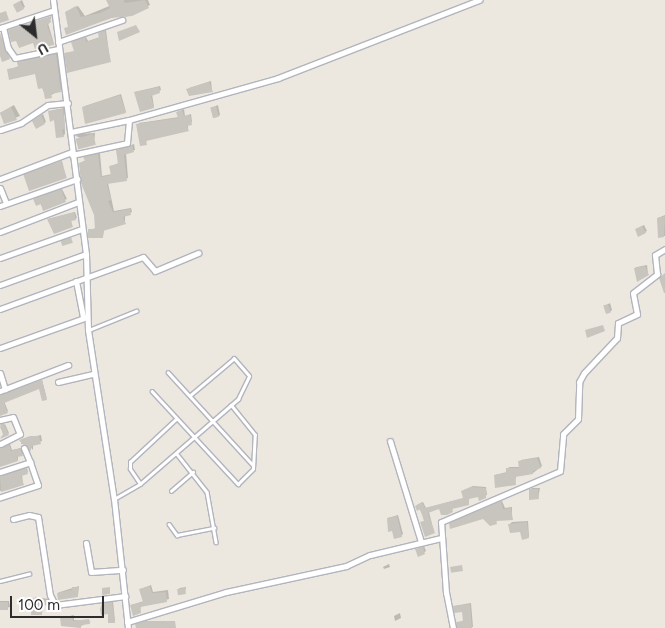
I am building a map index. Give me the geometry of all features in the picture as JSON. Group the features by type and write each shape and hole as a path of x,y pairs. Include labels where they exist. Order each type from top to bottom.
{"street":[{"path":"54,0 58,49 68,103 72,154 86,254 88,278 85,316"},
{"path":"71,132 129,120 278,78 479,0"},
{"path":"54,10 2,28 8,48 15,58 58,49"},
{"path":"58,42 122,20"},
{"path":"0,130 21,123 48,106 68,103"},
{"path":"0,179 72,154 128,143 129,120"},
{"path":"0,206 77,179"},
{"path":"0,188 6,203"},
{"path":"0,232 78,202"},
{"path":"0,258 82,229"},
{"path":"453,628 441,538 442,522 449,516 560,471 563,434 578,419 578,395 584,373 617,338 618,324 636,314 633,293 657,274 655,255 665,249"},
{"path":"0,309 143,257 152,270 159,271 198,253"},
{"path":"0,285 86,254"},
{"path":"76,281 88,330 114,499 128,628"},
{"path":"0,348 85,316"},
{"path":"0,373 3,390 68,365"},
{"path":"58,382 94,374"},
{"path":"0,420 13,417 20,434 0,444"},
{"path":"390,441 420,542"},
{"path":"0,497 38,485 24,448"},
{"path":"0,472 30,462"},
{"path":"13,519 28,515 38,517 50,596 55,605 125,596"},
{"path":"128,622 226,592 346,566 370,555 441,538"},
{"path":"86,543 91,572 123,570"}],"lane":[{"path":"88,330 136,311"},
{"path":"114,499 140,484 177,454 231,405 249,380 247,372 236,360 190,396"},
{"path":"168,372 253,466"},
{"path":"152,391 235,483 241,483 253,466 255,435 231,405"},
{"path":"140,484 130,469 130,462 176,418"},
{"path":"177,454 208,492 216,542"},
{"path":"171,491 193,472"},
{"path":"169,524 176,536 214,528"},
{"path":"0,581 29,574"}],"building":[{"path":"106,0 123,0 125,3 145,0 149,8 132,16 111,18 66,35 64,28 68,27 65,12 76,6 81,17 100,13 110,8"},
{"path":"20,1 24,9 17,13 13,5"},
{"path":"6,11 9,20 0,23 0,13"},
{"path":"50,17 51,22 47,25 54,45 35,49 33,43 19,48 16,41 11,42 8,30"},
{"path":"136,25 140,32 119,41 117,32"},
{"path":"105,31 111,62 67,73 64,53 74,51 71,42 85,37 86,42 99,38 98,33"},
{"path":"0,33 10,59 2,62 0,56"},
{"path":"56,54 61,92 51,94 52,98 45,99 43,88 38,89 35,74 9,80 7,69 18,67 17,62"},
{"path":"209,82 213,92 189,96 186,89"},
{"path":"159,87 160,93 151,96 154,108 140,112 134,92"},
{"path":"120,95 126,113 85,124 82,107"},
{"path":"216,106 219,117 213,118 210,108"},
{"path":"11,107 17,120 4,124 0,113"},
{"path":"63,109 65,129 62,130 64,137 56,138 54,120 50,122 48,111"},
{"path":"182,110 184,116 190,115 192,125 187,126 189,131 146,141 147,145 140,146 136,124 178,118 176,112"},
{"path":"41,115 45,124 36,129 32,121"},
{"path":"93,134 96,145 78,149 76,139"},
{"path":"132,145 134,152 124,155 127,181 107,184 111,200 108,201 113,212 130,209 131,215 123,217 126,224 103,231 103,238 88,238 88,229 95,229 94,215 81,183 79,163 85,161 83,157 98,154 101,177 111,175 109,166 118,164 116,150"},
{"path":"61,161 67,178 29,191 23,174"},
{"path":"61,189 66,202 43,211 41,204 36,206 33,199"},
{"path":"74,212 76,220 71,221 73,227 54,234 47,219"},
{"path":"665,216 664,237 658,238 657,218"},
{"path":"642,226 646,233 638,237 635,229"},
{"path":"71,237 73,243 62,246 61,240"},
{"path":"645,266 649,275 637,282 634,268"},
{"path":"665,273 665,293 664,293 659,278"},
{"path":"608,304 611,313 606,314 603,306"},
{"path":"603,325 605,331 587,338 585,330"},
{"path":"42,380 47,400 42,401 39,389 4,403 8,413 0,416 0,395"},
{"path":"0,424 4,424 9,435 0,439 3,435"},
{"path":"30,436 39,436 41,444 32,446 30,452 19,440"},
{"path":"9,444 11,451 20,448 23,456 17,457 18,461 0,467 0,448"},
{"path":"537,458 541,468 533,471 533,474 515,477 516,485 495,488 494,475 506,473 506,468 519,468 518,461"},
{"path":"26,468 28,474 21,476 24,485 1,492 0,476"},
{"path":"471,487 486,488 486,498 479,501 478,497 469,499 469,505 452,509 453,512 447,515 441,515 439,509 428,513 435,533 425,537 420,522 424,521 420,509 417,511 415,506 422,502 425,508 463,498 461,491"},
{"path":"529,489 538,489 539,499 529,500"},
{"path":"501,501 503,509 511,508 513,520 496,521 497,524 490,526 483,519 450,529 449,523"},
{"path":"397,516 402,537 394,539 392,531 388,532 387,518"},
{"path":"527,522 529,538 522,540 520,532 510,533 508,524"},
{"path":"423,547 425,554 418,557 415,549"},
{"path":"462,565 463,571 451,573 450,567"},
{"path":"150,586 152,593 166,592 167,602 140,607 141,613 133,616 130,605 143,602 139,589"},
{"path":"72,587 78,587 78,597 58,600 57,593 72,590"},
{"path":"110,587 110,594 102,595 102,588"},
{"path":"185,588 186,594 178,595 177,589"},
{"path":"32,598 48,600 50,605 42,606 42,615 31,615"},
{"path":"0,602 8,602 8,610 0,610"},
{"path":"112,602 115,623 108,623 108,614 101,615 100,609 102,603"},
{"path":"470,604 472,628 457,628 456,622 463,621 462,612 454,613 453,606"},
{"path":"72,616 73,621 89,619 90,624 81,625 81,628 61,626 60,617"},
{"path":"145,621 175,621 176,628 136,628 135,624"}]}
